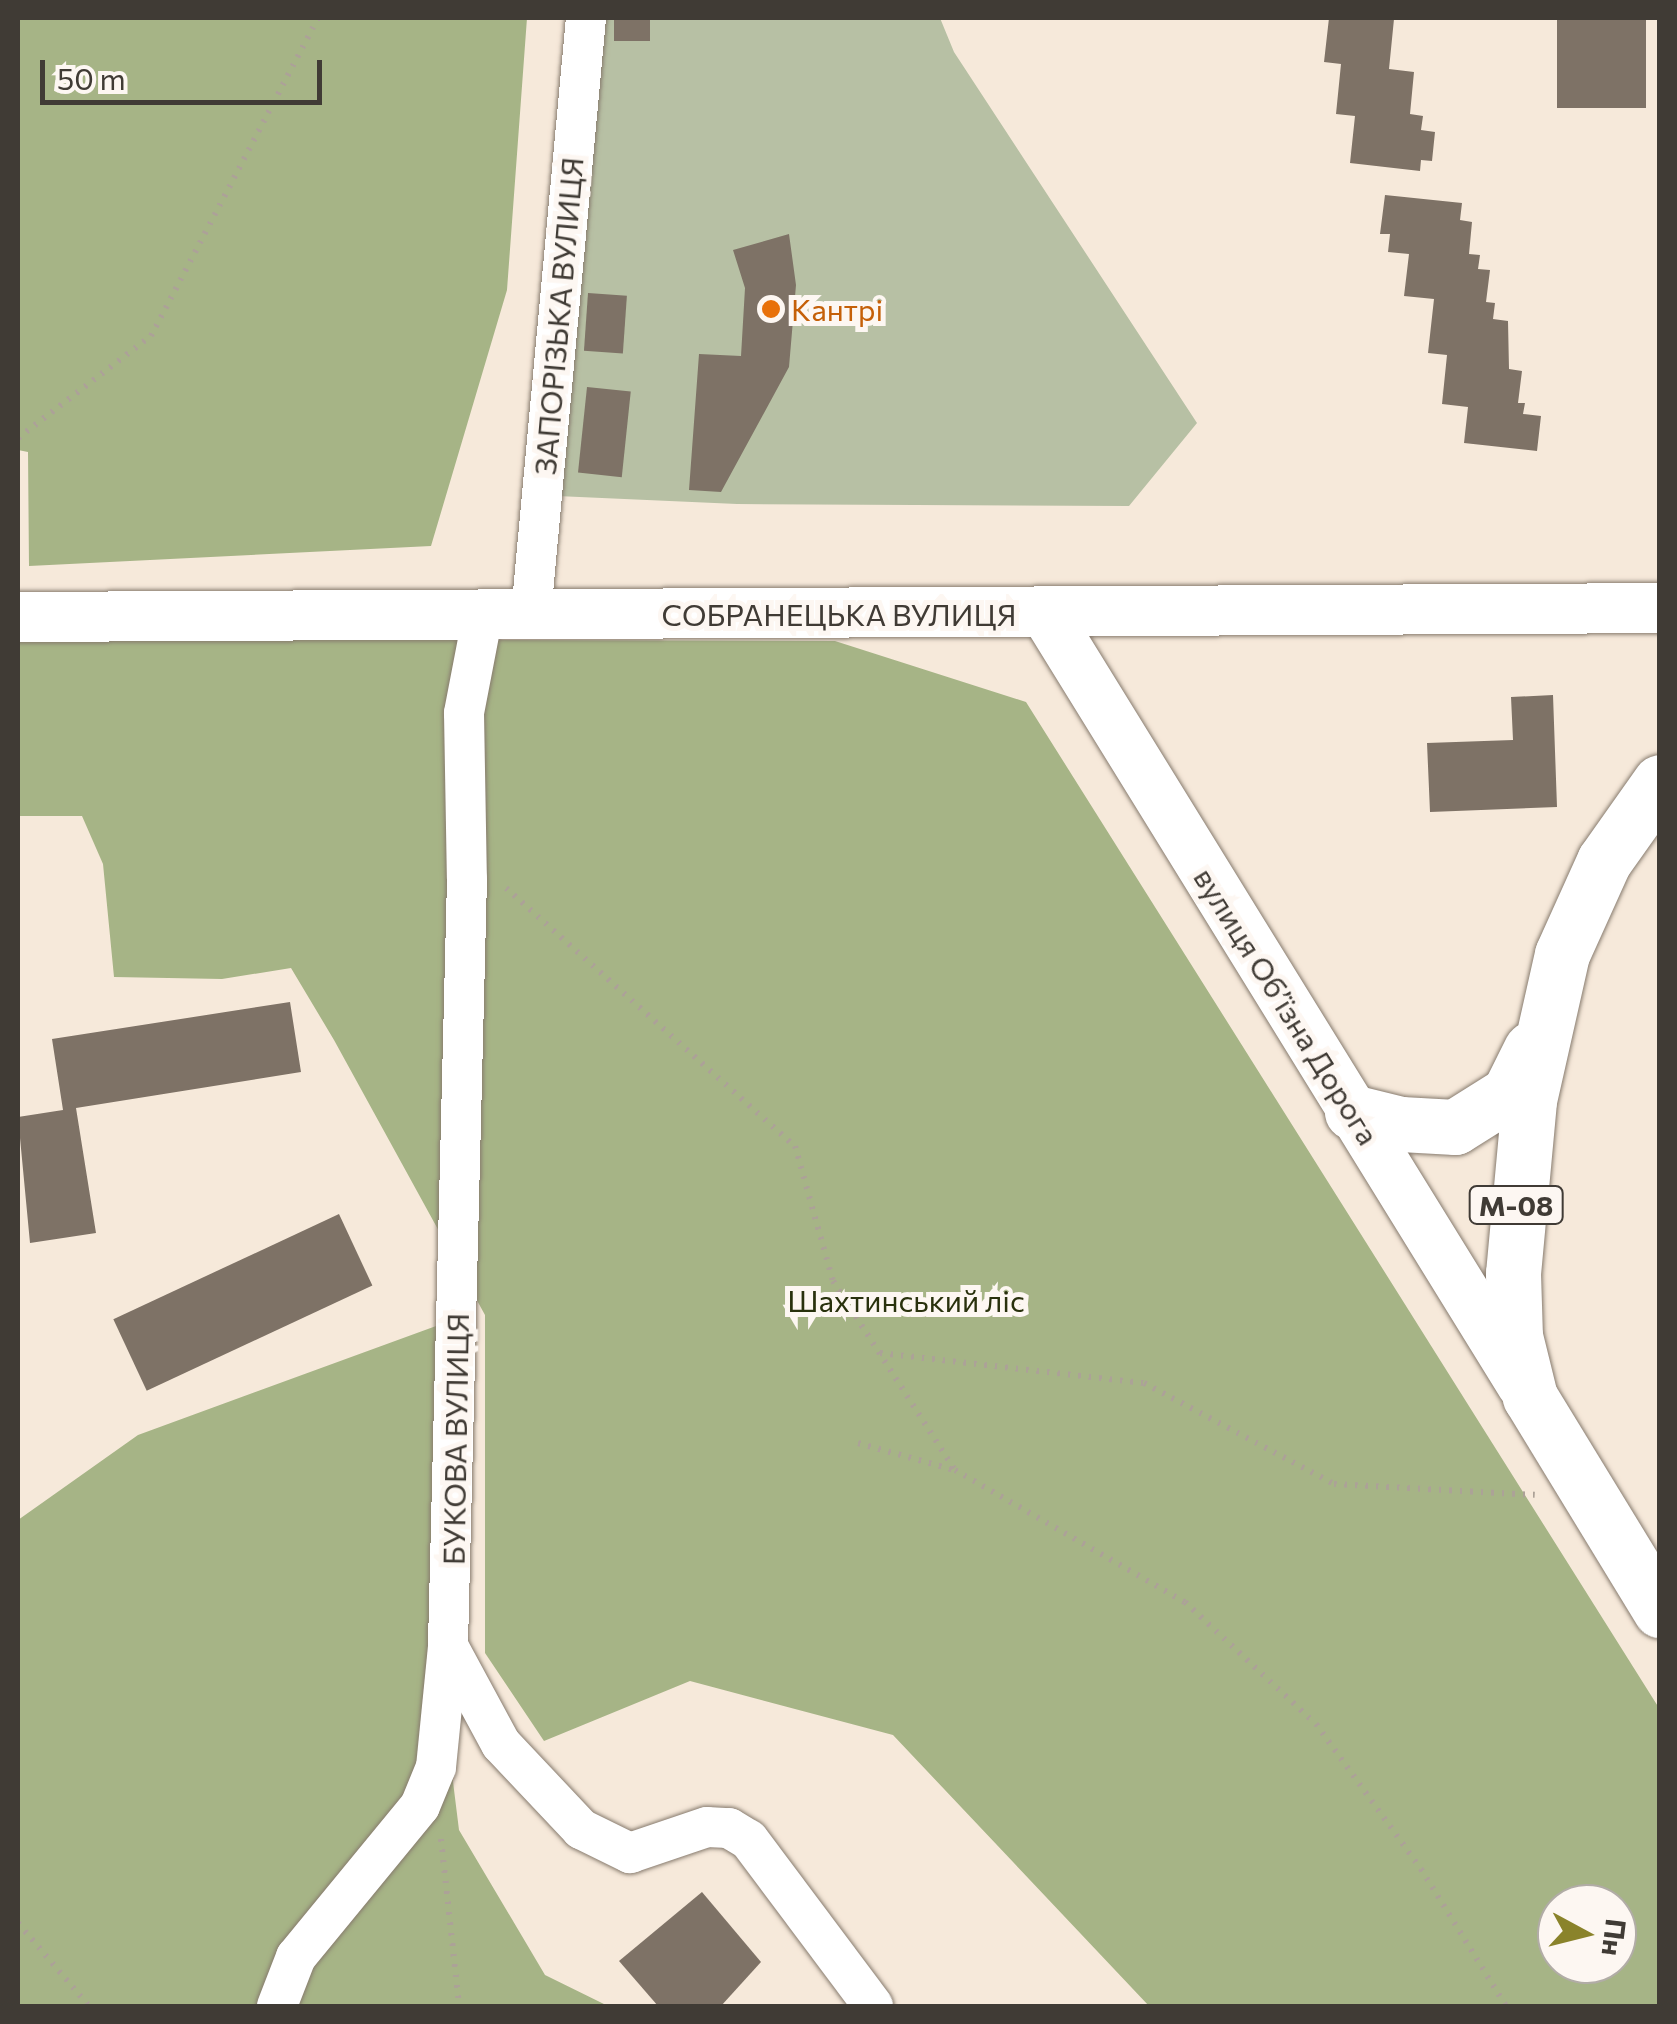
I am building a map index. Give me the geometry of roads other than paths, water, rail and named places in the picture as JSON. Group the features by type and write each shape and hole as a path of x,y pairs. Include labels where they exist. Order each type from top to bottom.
{"highway":[{"name":"вулиця Обʼїзна Дорога","path":"1660,782 1604,861 1562,954 1544,1013 1517,1186 1512,1273 1515,1336 1530,1397 1660,1610"},
{"path":"1352,1112 1432,1128 1472,1120 1509,1094 1544,1013"}],"main road":[{"name":"СОБРАНЕЦЬКА ВУЛИЦЯ","path":"18,617 1660,608"},
{"name":"вулиця Обʼїзна Дорога","path":"1046,614 1530,1397"}],"street":[{"name":"ЗАПОРІЗЬКА ВУЛИЦЯ","path":"507,614 586,18"},
{"name":"БУКОВА ВУЛИЦЯ","path":"507,614 464,714 467,878 448,1646 501,1744 599,1843 630,1853 707,1827 729,1828 750,1840 874,2006"},
{"path":"277,2006 296,1957 420,1806 436,1766 448,1646"},
{"path":"436,1766 501,1744"}],"place":[{"name":"Кантрі","path":"771,309"}],"park label":[{"name":"Шахтинський ліс","path":"906,1300"}]}
